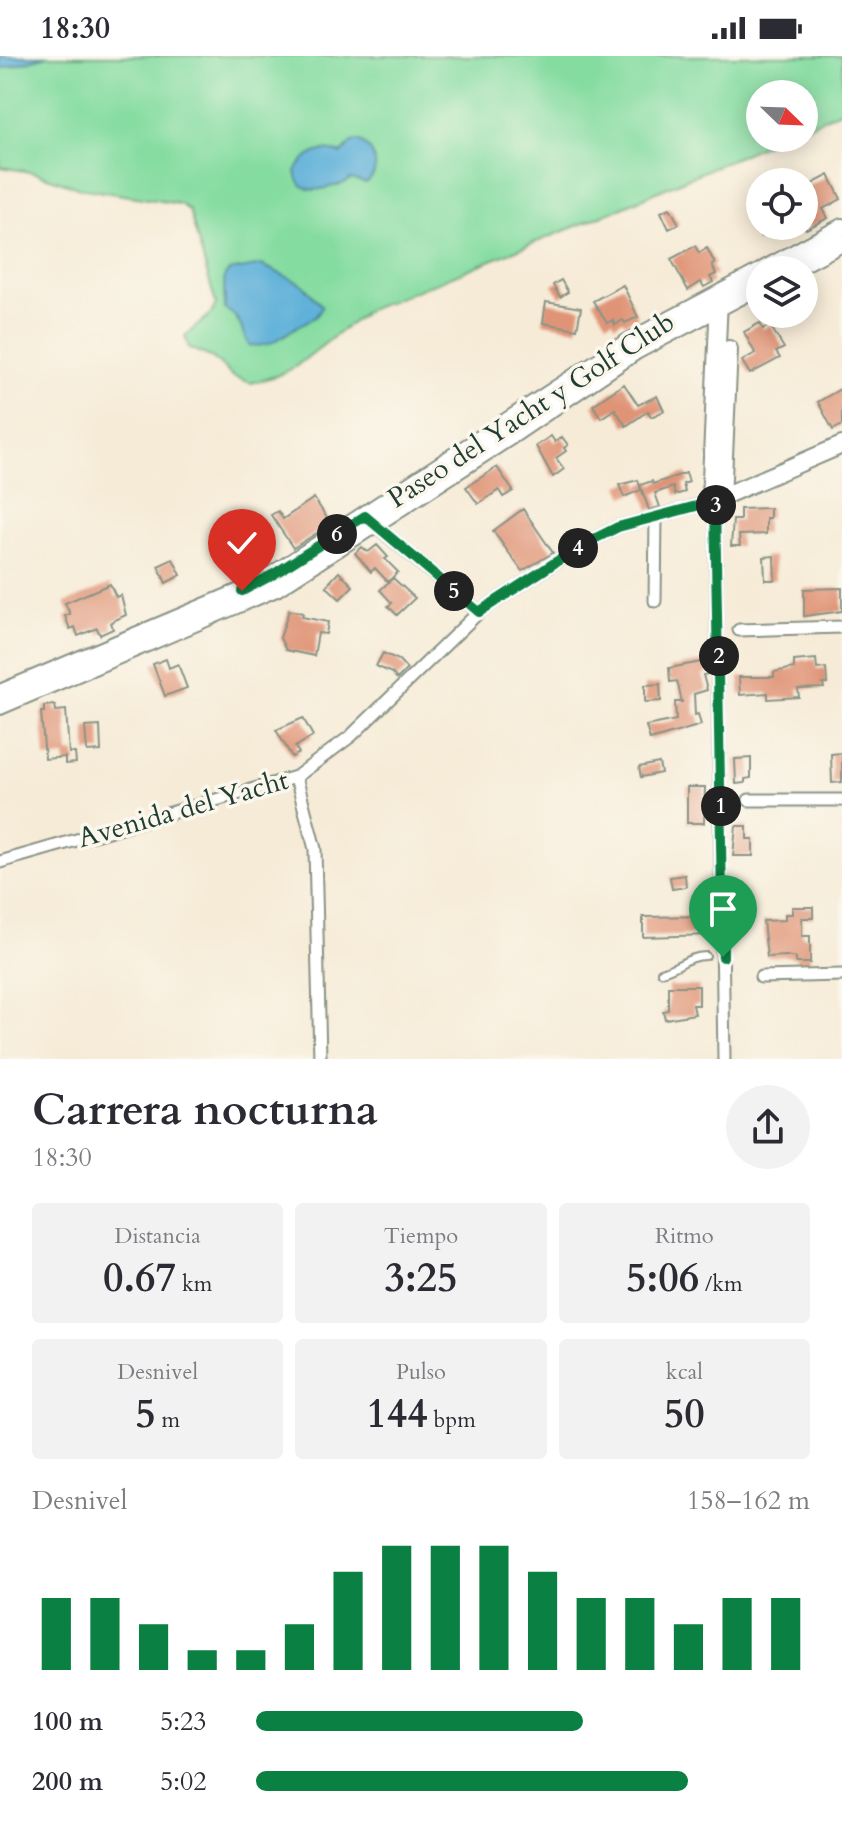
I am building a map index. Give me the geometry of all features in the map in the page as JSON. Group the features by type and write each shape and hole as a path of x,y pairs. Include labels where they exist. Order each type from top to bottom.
{"main road":[{"name":"Paseo del Yacht y Golf Club","path":"789,256 842,227"},
{"path":"817,256 842,243"},
{"name":"Paseo del Yacht y Golf Club","path":"0,693 242,591 274,574 370,520 746,283"},
{"name":"Paseo del Yacht y Golf Club","path":"725,298 746,291"},
{"path":"716,501 725,298"},
{"name":"Avenida del Yacht","path":"716,501 842,445"},
{"name":"Paseo del Yacht y Golf Club","path":"0,706 276,588 370,520"}],"street":[{"name":"Avenida del Yacht","path":"0,862 296,777 351,736 479,612 582,545 618,527 716,501"},
{"path":"716,501 713,956 724,1059"},
{"path":"655,601 656,517"},
{"path":"370,520 479,612"},
{"path":"739,630 842,627"},
{"path":"296,777 315,849 320,1059"},
{"path":"749,800 842,800"},
{"path":"761,977 842,975"}],"lane":[{"path":"661,972 672,969 687,958 713,956"}],"green space":[{"path":"47,56 842,56 842,110 818,121 818,80 746,80 748,152 613,211 368,310 295,367 251,383 232,376 213,358 189,348 185,336 211,314 216,304 189,210 180,204 79,188 36,173 0,167 0,69"}],"water":[{"path":"0,56 47,56 0,69"},
{"path":"357,141 369,149 375,160 374,173 366,183 351,179 315,190 302,186 296,171 305,160 321,151 341,154"},
{"path":"262,265 302,284 322,306 316,316 275,341 256,346 249,345 238,321 225,309 224,288 225,275 229,271"}],"building":[{"path":"829,175 841,199 823,209 828,218 818,223 818,181"},
{"path":"670,208 679,224 669,229 661,212"},
{"path":"695,246 699,253 707,248 716,274 710,277 713,282 704,287 701,282 688,290 671,259"},
{"path":"561,280 568,292 560,297 553,285"},
{"path":"623,285 638,317 615,325 613,320 607,323 593,301"},
{"path":"546,302 581,308 577,329 543,323"},
{"path":"751,328 772,328 784,348 776,352 780,358 750,374 742,361 755,353 744,332"},
{"path":"624,384 638,405 657,396 664,411 651,417 648,411 626,426 615,409 601,418 593,405"},
{"path":"842,388 842,425 833,430 818,402"},
{"path":"551,436 555,442 562,437 568,445 564,448 566,451 556,458 564,469 553,477 536,446"},
{"path":"497,467 513,491 503,497 499,490 478,504 466,487"},
{"path":"686,473 689,482 683,484 685,492 675,495 673,487 655,493 660,507 649,510 640,485"},
{"path":"638,480 641,490 624,497 619,485"},
{"path":"314,498 331,524 293,548 271,515 278,511 283,519"},
{"path":"770,508 770,518 766,518 766,534 739,535 740,546 731,546 733,520 740,520 740,509"},
{"path":"523,509 553,553 522,571 493,531"},
{"path":"377,545 398,572 388,582 375,568 371,572 355,553 362,547 368,552"},
{"path":"774,556 775,580 765,580 764,557"},
{"path":"173,559 181,575 166,583 158,566"},
{"path":"339,572 353,586 340,599 326,586"},
{"path":"393,578 415,598 397,615 388,606 392,603 380,590"},
{"path":"110,584 116,597 121,595 126,615 111,622 113,629 100,635 97,628 78,636 75,627 70,629 65,616 70,614 65,603"},
{"path":"842,588 842,611 804,616 804,589"},
{"path":"289,610 303,613 302,617 328,622 326,634 318,633 314,656 286,650 280,638"},
{"path":"383,653 399,660 407,669 397,679 392,673 376,666"},
{"path":"166,659 169,668 178,664 187,688 165,696 153,664"},
{"path":"816,659 817,669 826,668 827,684 823,684 824,688 798,689 799,697 768,699 768,693 740,695 739,677 774,677 774,672 794,668 794,661"},
{"path":"707,661 708,674 703,675 707,690 694,694 695,715 698,714 701,725 650,740 646,726 676,720 675,702 682,702 677,681 670,682 669,668"},
{"path":"660,684 661,701 645,702 645,685"},
{"path":"55,705 56,711 66,710 69,753 75,753 76,763 65,764 65,757 45,759 41,712 44,712 44,706"},
{"path":"303,718 313,736 295,747 299,753 292,757 276,730"},
{"path":"100,726 101,751 87,752 85,727"},
{"path":"842,753 842,782 832,783 831,754"},
{"path":"751,758 751,778 745,779 745,783 736,784 735,759"},
{"path":"659,763 661,773 641,777 639,767"},
{"path":"687,787 705,787 704,823 687,823"},
{"path":"736,826 747,826 747,839 753,839 753,856 733,856"},
{"path":"685,875 686,887 672,889 670,877"},
{"path":"792,907 813,907 813,918 802,918 802,936 810,936 810,963 796,963 796,958 786,956 767,957 763,921 785,920 785,914 792,914"},
{"path":"712,916 712,935 643,937 643,917"},
{"path":"668,986 699,986 699,1005 693,1005 695,1014 665,1019 663,1011 668,1010"}],"route":[{"path":"242,591 365,516 479,612 582,545 618,527 715,501 723,957"}]}
